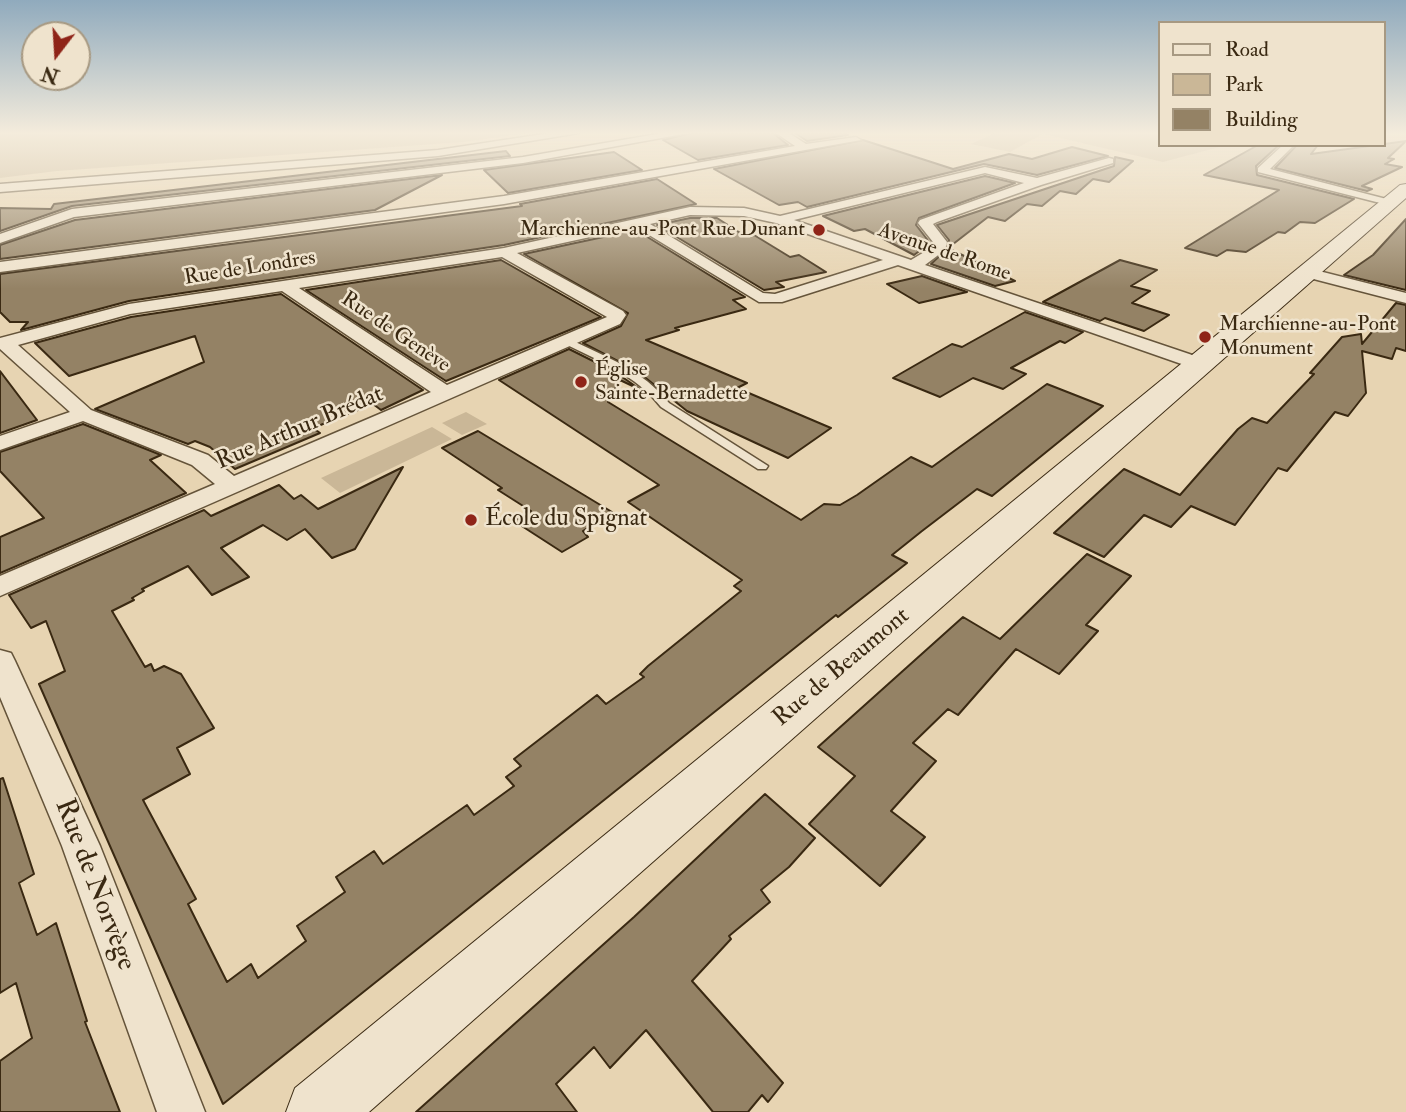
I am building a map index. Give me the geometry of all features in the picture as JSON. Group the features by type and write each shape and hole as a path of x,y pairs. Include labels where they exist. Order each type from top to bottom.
{"main road":[{"name":"Rue de Beaumont","path":"318,1112 1399,196"}],"street":[{"path":"0,188 39,185"},
{"path":"0,239 72,213 311,185"},
{"path":"0,267 603,185"},
{"path":"780,220 924,185"},
{"path":"637,222 758,297 776,299 904,263 938,250 940,242 925,223 1029,185"},
{"path":"1340,185 1399,196"},
{"name":"Avenue de Rome","path":"504,252 690,211 744,212 780,220 1200,364"},
{"path":"0,222 48,222"},
{"name":"Rue de Londres","path":"2,343 129,309 504,252"},
{"name":"Rue Arthur Brédat","path":"0,587 447,394 614,320 617,315 504,252"},
{"path":"1307,273 1406,298"},
{"name":"Rue de Genève","path":"284,285 447,394"},
{"path":"2,343 84,414 200,460 231,486"},
{"path":"0,443 84,414"},
{"name":"Rue de Norvège","path":"0,661 82,846 181,1112"}],"lane":[{"path":"566,341 640,379 655,390 664,405 762,466"}],"green space":[{"path":"466,412 487,424 462,435 442,423"},
{"path":"432,427 452,439 340,493 321,478"}],"building":[{"path":"217,185 257,185 72,206 0,231 0,208 51,209 54,204"},
{"path":"361,185 423,185 375,210 0,259 0,245 75,220"},
{"path":"500,185 555,185 508,193"},
{"path":"625,185 666,185 696,204 504,245 129,301 21,330 28,322 10,322 0,312 0,274 522,206 520,204"},
{"path":"743,185 898,185 807,207 798,202 779,205"},
{"path":"949,185 1010,185 919,218 916,225 930,243 914,255 865,229 854,231 823,216"},
{"path":"1057,185 1086,185 1076,194 1060,191 1042,206 1027,204 1005,221 988,217 948,248 949,240 937,225"},
{"path":"1253,185 1297,185 1354,199 1315,223 1300,222 1285,233 1278,232 1246,252 1227,250 1217,256 1185,248 1279,190"},
{"path":"1343,185 1364,185 1362,186 1372,189 1367,191"},
{"path":"690,218 717,218 745,236 754,235 790,257 799,255 826,272 776,282 784,287 764,290 657,225"},
{"path":"1406,219 1406,290 1344,275 1373,255"},
{"path":"636,230 745,297 733,300 746,309 675,328 679,330 646,340 747,383 737,388 831,428 788,458 687,411 637,371 583,343 621,326 628,313 524,254"},
{"path":"948,248 1015,281 995,286 931,264"},
{"path":"501,260 601,317 446,381 306,290"},
{"path":"1120,260 1157,270 1131,286 1150,291 1132,303 1169,315 1144,331 1105,318 1100,321 1043,302"},
{"path":"922,276 967,292 919,303 887,284"},
{"path":"281,294 423,390 381,410 373,404 313,428 320,433 235,469 210,447 195,441 188,444 95,409 204,362 195,336 69,376 35,343 131,317"},
{"path":"1396,303 1406,305 1406,351 1396,348 1392,359 1362,351 1366,393 1348,416 1335,412 1287,471 1278,468 1235,525 1191,506 1171,527 1144,515 1104,557 1054,533 1124,469 1180,495 1238,429 1252,418 1267,423 1314,374 1310,373 1342,337 1361,334 1362,344"},
{"path":"1025,312 1083,332 1065,343 1060,341 1011,368 1026,374 1003,389 973,378 940,397 893,378 952,344 962,347"},
{"path":"569,349 615,372 641,390 620,380 608,402 801,520 824,504 840,505 911,457 932,467 1047,384 1103,406 992,496 977,489 922,531 892,555 907,563 838,617 836,615 223,1104 39,684 65,671 46,621 31,628 9,595 204,510 211,516 279,485 294,499 301,495 318,509 403,467 355,549 332,558 305,529 287,540 263,525 221,548 249,577 212,595 188,566 142,589 144,591 132,598 134,600 112,611 145,667 151,664 154,671 164,666 181,674 214,728 177,748 190,774 143,800 196,899 188,904 227,982 251,964 258,978 306,941 297,926 345,892 336,877 374,851 383,864 467,805 474,815 514,786 506,777 521,766 514,759 597,695 606,704 644,677 640,674 648,666 741,591 734,586 742,580 628,502 659,485 499,380"},
{"path":"0,371 37,420 0,433"},
{"path":"83,424 161,455 150,460 186,493 0,573 0,537 44,518 0,471 0,452"},
{"path":"478,431 612,512 583,531 588,537 562,552 514,521 531,511 442,448"},
{"path":"1087,554 1131,576 1086,625 1098,631 1059,674 1016,649 958,715 948,709 913,743 936,761 891,811 925,837 880,886 809,824 855,776 818,747 963,617 1000,639"},
{"path":"3,778 34,874 19,883 37,935 56,923 87,1021 85,1022 120,1112 0,1112 0,1061 32,1038 16,983 0,993 0,779"},
{"path":"765,794 815,838 789,867 761,890 770,902 729,936 731,939 692,981 783,1083 768,1102 762,1095 748,1112 713,1112 646,1030 610,1068 594,1047 556,1084 577,1112 416,1112 634,917"}],"place":[{"name":"Marchienne-au-Pont Rue Dunant","path":"819,230"},
{"name":"Marchienne-au-Pont Monument","path":"1205,337"},
{"name":"Église Sainte-Bernadette","path":"581,382"},
{"name":"École du Spignat","path":"471,520"}]}
